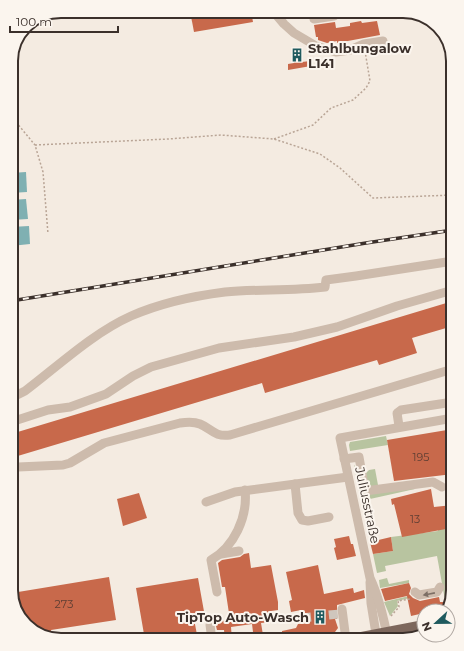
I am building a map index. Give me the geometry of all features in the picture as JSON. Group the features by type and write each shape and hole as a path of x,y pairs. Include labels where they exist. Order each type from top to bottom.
{"main road":[{"path":"393,633 416,627"}],"street":[{"path":"279,18 294,33 316,46 336,52 350,50 364,44 383,41"},
{"path":"314,20 324,18"},
{"path":"18,394 25,391 104,331 130,316 164,304 224,292 325,287 326,280 446,262"},
{"path":"18,420 48,410 70,408 106,394 133,376 151,367 219,348 294,337 337,327 446,292"},
{"path":"18,467 63,465 75,460 104,443 180,423 188,422 199,424 216,434 222,436 230,435 446,371"},
{"path":"446,403 401,410 397,413 399,426 446,419"},
{"name":"Juliusstraße","path":"381,633 371,603 370,578 340,438 399,426"},
{"path":"344,459 359,457 365,491 433,482 442,487"},
{"path":"206,502 245,490 348,477"},
{"path":"295,484 298,513 302,520 308,521 329,517"},
{"path":"217,592 211,560 221,554 233,540 241,524 245,504 245,490"},
{"path":"221,554 239,551"},
{"path":"415,595 437,592 440,587"},
{"path":"341,612 345,633"},
{"path":"210,625 211,633"}],"path":[{"path":"274,139 313,125 331,108 353,100 366,88 370,81 364,44"},
{"path":"18,124 35,145 43,172 48,234"},
{"path":"35,145 221,135 274,139 320,154 340,168 373,198 446,196"},
{"path":"388,619 399,607 398,601 415,595"}],"green space":[{"path":"386,436 388,445 350,451 350,442"},
{"path":"354,465 356,467 360,490 415,489 361,501"},
{"path":"375,469 378,485 370,487 366,473 369,470"},
{"path":"434,507 444,518 446,530 445,601 437,556 385,566 386,571 377,573 373,554 393,551 391,537 438,531"},
{"path":"387,578 389,584 409,580 409,583 380,588 379,580"},
{"path":"409,596 410,598 397,601 398,606 390,616 384,602"}],"water":[{"path":"26,172 27,192 18,193 18,173"},
{"path":"26,199 28,219 18,220 18,200"},
{"path":"29,226 30,244 18,245 18,227"}],"building":[{"path":"191,18 252,18 253,22 194,32"},
{"path":"361,21 362,23 377,21 380,35 337,43 337,41 327,43 318,40 318,37 316,37 314,25 335,22 336,28 350,26 350,23"},
{"name":"Stahlbungalow L141","path":"300,48 302,62 310,61 311,66 288,70 288,64 294,63 292,50"},
{"path":"446,303 446,328 412,338 417,353 379,365 377,360 265,393 262,383 18,456 18,432"},
{"path":"446,430 446,475 394,481 387,440"},
{"path":"431,489 434,507 446,506 446,529 402,537 394,504 392,505 391,499"},
{"path":"139,493 147,518 123,526 117,499"},
{"path":"349,536 356,556 337,560 334,548 336,547 334,539"},
{"path":"391,537 393,551 373,554 370,542"},
{"path":"249,553 251,568 271,565 278,602 278,610 271,611 272,622 261,623 263,633 253,633 252,624 231,627 231,633 224,633 224,630 217,630 215,622 230,620 225,587 222,587 218,563 222,560 240,557"},
{"path":"318,565 324,594 353,588 354,593 364,590 365,598 337,605 337,619 335,619 338,628 335,632 282,633 282,631 296,628 298,624 302,623 301,610 291,612 289,601 292,600 286,572"},
{"path":"109,577 116,620 51,630 51,632 50,632 39,627 27,616 21,607 18,592"},
{"path":"198,578 205,617 194,619 197,633 144,633 136,588"},
{"path":"409,583 411,588 409,594 413,598 420,601 439,597 440,602 445,602 416,603 416,615 411,616 407,596 385,601 381,589"}],"tunnel":[{"path":"302,618 339,614"}],"railway":[{"path":"18,300 446,231"}],"place":[{"name":"Stahlbungalow L141","path":"297,55"},
{"name":"TipTop Auto-Wasch","path":"320,617"}]}
